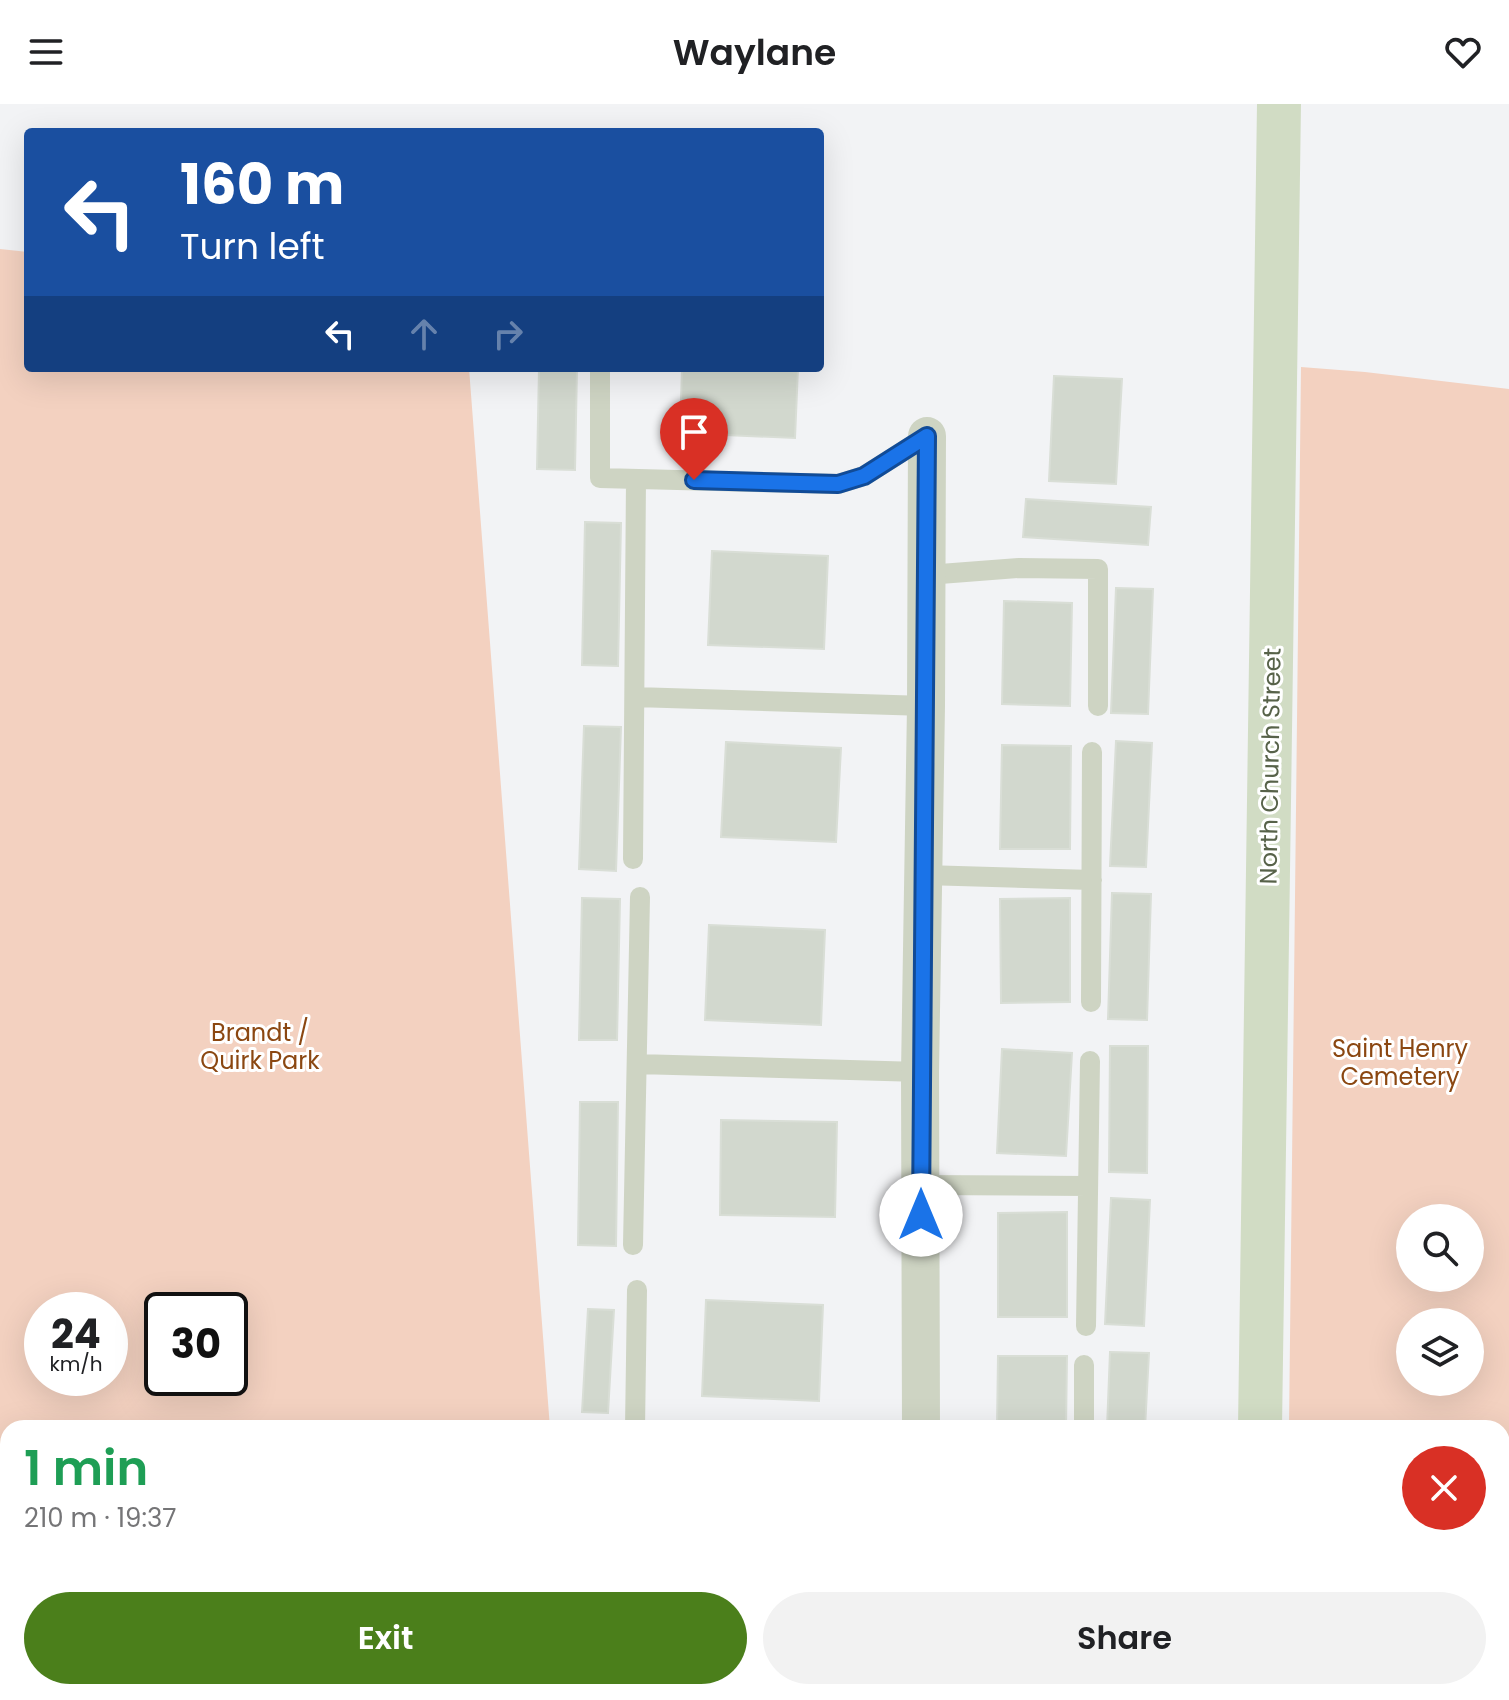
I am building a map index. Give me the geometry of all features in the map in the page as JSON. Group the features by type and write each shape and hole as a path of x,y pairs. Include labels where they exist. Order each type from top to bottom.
{"main road":[{"name":"North Church Street","path":"1260,1420 1279,104"}],"street":[{"path":"921,1420 920,1072 927,436"}],"lane":[{"path":"600,372 600,478 838,484 864,476 927,436"},
{"path":"633,859 636,479"},
{"path":"927,575 1019,568 1098,569 1098,706"},
{"path":"635,697 926,706"},
{"path":"1091,1002 1092,752"},
{"path":"924,875 1092,880"},
{"path":"633,1245 640,897"},
{"path":"1086,1326 1090,1061"},
{"path":"637,1064 920,1072"},
{"path":"921,1185 1088,1186"},
{"path":"635,1420 637,1290"},
{"path":"1084,1365 1084,1420"}],"green space":[{"name":"Brandt / Quirk Park","path":"0,249 24,252 24,372 469,372 549,1420 0,1420"},
{"name":"Saint Henry Cemetery","path":"1301,367 1509,389 1509,1420 1289,1420"}],"building":[{"path":"539,372 577,372 575,470 537,469"},
{"path":"682,372 798,372 795,438 680,433"},
{"path":"1054,376 1122,379 1116,484 1049,481"},
{"path":"1026,499 1151,507 1148,545 1023,537"},
{"path":"585,522 621,523 618,666 582,665"},
{"path":"712,551 828,556 824,649 708,645"},
{"path":"1116,588 1153,589 1148,714 1111,713"},
{"path":"1004,601 1072,603 1070,706 1002,704"},
{"path":"584,726 621,727 616,871 579,869"},
{"path":"1116,741 1152,743 1146,867 1110,866"},
{"path":"726,742 841,748 836,842 721,837"},
{"path":"1002,745 1071,746 1070,849 1000,849"},
{"path":"1112,893 1151,894 1147,1020 1108,1019"},
{"path":"582,898 620,899 617,1040 579,1040"},
{"path":"1070,898 1070,1002 1001,1003 1000,899"},
{"path":"709,925 825,930 821,1025 705,1020"},
{"path":"1110,1046 1148,1046 1147,1173 1109,1172"},
{"path":"1002,1049 1072,1053 1066,1156 997,1153"},
{"path":"580,1102 618,1102 616,1246 578,1245"},
{"path":"721,1120 837,1122 835,1217 720,1215"},
{"path":"1111,1198 1150,1200 1144,1326 1105,1324"},
{"path":"1067,1212 1067,1317 998,1317 998,1213"},
{"path":"706,1300 823,1305 819,1401 702,1396"},
{"path":"588,1309 614,1310 608,1413 582,1412"},
{"path":"1110,1352 1149,1353 1145,1420 1107,1420"},
{"path":"998,1356 1067,1356 1066,1420 997,1420"}],"route":[{"path":"694,480 838,484 864,476 927,436 921,1215"}]}
